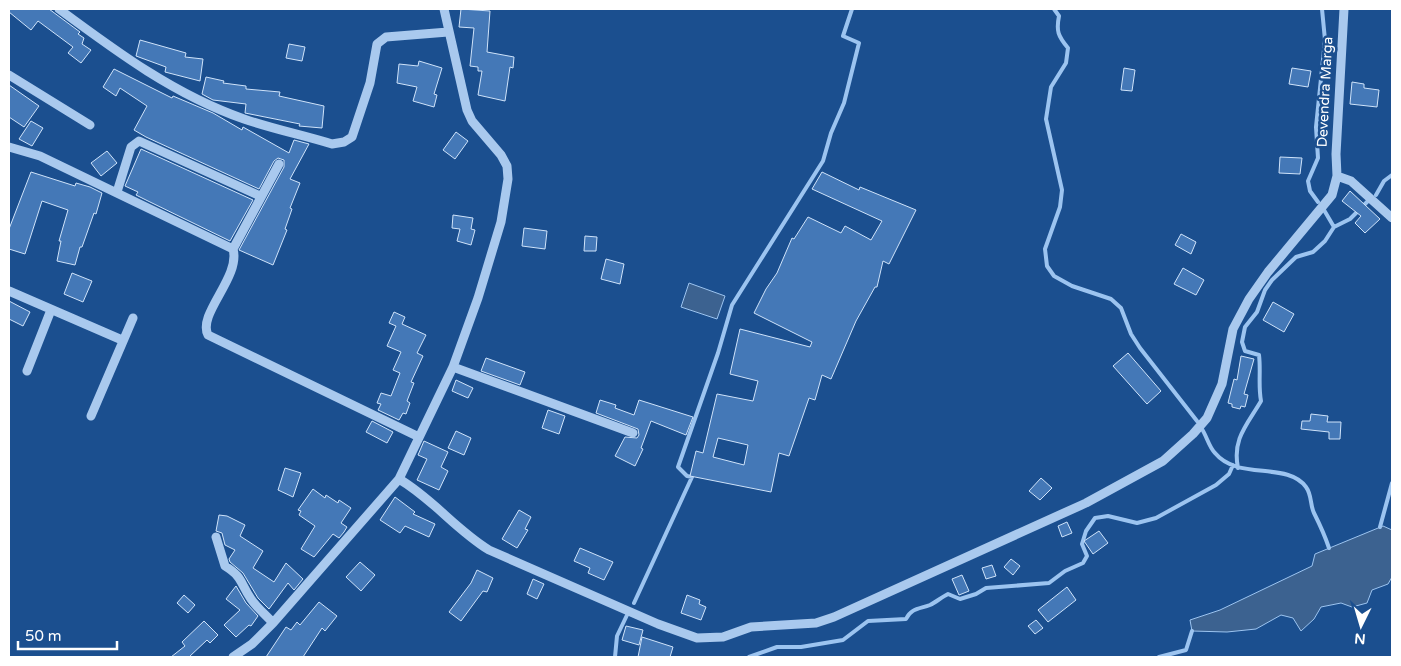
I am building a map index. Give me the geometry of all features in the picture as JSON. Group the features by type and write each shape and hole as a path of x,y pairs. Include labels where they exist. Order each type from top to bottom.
{"street":[{"path":"59,9 123,57 182,92 242,119 332,144 344,142 352,137 370,83 375,52 380,40 386,37 448,32"},
{"path":"233,657 252,644 274,623 399,480 453,367 478,298 501,222 508,180 507,166 501,155 472,121 467,110 444,9"},
{"name":"Devendra Marga","path":"1337,176 1336,154 1344,9"},
{"path":"9,75 90,125"},
{"path":"117,192 131,147 139,141 260,196"},
{"path":"9,147 40,156 233,249"},
{"path":"280,164 260,196 233,249 234,266 206,325 208,336 419,437"},
{"path":"399,480 423,496 466,536 489,550 658,624 697,638 723,637 751,627 816,623 864,605 908,582 1024,533 1086,503 1163,461 1193,434 1207,418 1222,384 1233,329 1249,299 1268,272 1332,195 1337,176 1351,181 1372,197 1392,218"},
{"path":"9,292 122,340"},
{"path":"27,371 50,310"},
{"path":"91,416 133,318"},
{"path":"453,367 632,433"},
{"path":"216,537 225,566 238,574 243,588 253,602 274,623"}],"water":[{"path":"689,283 725,296 717,319 681,307"},
{"path":"1383,526 1392,530 1392,577 1388,584 1372,590 1367,603 1352,607 1341,603 1321,607 1314,619 1301,631 1293,618 1281,615 1256,629 1227,632 1192,631 1190,620 1220,610 1312,566 1315,554"}],"building":[{"path":"9,9 49,9 80,32 78,34 84,38 82,44 91,50 81,63 68,53 73,47 38,21 31,30 9,12"},
{"path":"461,9 490,11 487,52 514,57 513,68 510,67 505,101 478,95 482,71 478,71 478,67 470,66 474,28 459,27"},
{"path":"140,40 186,53 185,57 203,59 200,81 165,72 166,67 136,56"},
{"path":"289,44 305,47 302,61 286,58"},
{"path":"419,61 442,68 434,94 437,95 434,107 413,101 417,87 397,83 399,64 418,66"},
{"path":"1124,68 1135,70 1132,91 1121,90"},
{"path":"1292,68 1311,71 1308,87 1289,84"},
{"path":"114,69 172,98 173,96 213,113 242,130 243,127 289,153 294,140 309,144 290,179 300,183 290,208 292,209 285,229 287,230 273,265 239,250 284,167 284,160 278,158 274,161 259,189 146,137 134,130 147,106 120,88 116,96 103,87"},
{"path":"206,77 224,81 223,83 246,86 246,89 280,92 279,96 324,106 322,128 299,126 300,124 245,113 246,104 213,100 202,94"},
{"path":"1352,82 1364,84 1364,88 1379,90 1377,107 1350,104"},
{"path":"9,85 39,106 24,127 9,117"},
{"path":"31,121 43,128 32,146 19,139"},
{"path":"456,132 468,141 455,159 443,150"},
{"path":"141,149 253,200 230,241 136,195 138,192 125,186"},
{"path":"107,151 117,163 101,176 91,163"},
{"path":"1280,157 1302,158 1300,174 1279,173"},
{"path":"31,172 75,186 76,183 90,187 102,193 96,214 94,213 75,265 57,261 61,241 59,241 68,210 42,201 25,254 9,249 9,229"},
{"path":"822,172 859,190 860,187 916,210 889,264 883,261 877,287 875,287 856,321 831,379 822,375 815,400 809,398 789,456 779,453 771,492 690,476 696,451 703,453 717,394 753,401 758,381 730,374 740,329 810,347 812,342 754,313 766,289 777,273 792,238 794,239 808,217 841,233 845,226 871,240 882,221 812,189","holes":["718,438 748,445 744,465 713,457"]},
{"path":"1350,191 1380,219 1365,233 1355,223 1361,216 1342,201"},
{"path":"453,215 473,218 471,229 475,230 471,245 457,241 460,229 452,228"},
{"path":"524,228 547,231 545,249 522,246"},
{"path":"1181,234 1196,242 1191,254 1175,245"},
{"path":"585,236 597,237 596,251 584,251"},
{"path":"606,259 624,264 620,284 601,279"},
{"path":"1183,268 1204,280 1196,295 1174,284"},
{"path":"72,273 92,281 83,302 64,294"},
{"path":"9,301 30,312 23,326 9,319"},
{"path":"1273,302 1294,314 1284,332 1263,320"},
{"path":"394,312 405,317 402,324 426,335 417,353 423,356 411,382 414,383 407,401 410,403 406,414 403,413 399,420 378,410 381,404 377,403 381,393 391,396 400,373 393,370 401,352 387,346 396,326 389,323"},
{"path":"1128,353 1161,391 1147,404 1113,366"},
{"path":"1241,356 1254,359 1244,394 1248,395 1245,407 1241,406 1240,409 1232,407 1232,404 1228,403 1234,379 1237,380"},
{"path":"486,358 525,372 520,385 481,371"},
{"path":"456,380 473,388 468,398 452,391"},
{"path":"600,400 616,405 615,408 634,415 639,400 693,417 686,435 651,421 641,448 643,449 635,466 615,456 625,437 637,438 639,435 638,429 596,413"},
{"path":"548,410 565,416 559,434 542,428"},
{"path":"1311,414 1328,416 1327,422 1341,422 1340,439 1329,439 1329,432 1301,429 1302,421 1310,421"},
{"path":"372,421 393,432 387,443 366,432"},
{"path":"456,431 471,438 464,455 448,448"},
{"path":"424,441 448,452 441,467 448,471 439,490 417,480 427,459 418,455"},
{"path":"285,468 301,473 293,497 278,490"},
{"path":"1041,478 1052,488 1040,500 1029,491"},
{"path":"313,489 325,498 326,495 338,503 339,500 351,508 341,523 347,527 344,532 339,538 333,534 314,557 301,549 315,526 299,515 301,511 298,510"},
{"path":"395,497 415,512 413,514 435,524 429,537 405,526 400,533 380,520"},
{"path":"519,510 531,517 525,529 528,530 517,548 502,539"},
{"path":"219,515 227,516 245,525 240,536 263,551 253,568 274,582 286,563 303,579 294,590 288,583 269,609 258,598 243,573 230,562 229,559 235,550 225,545 222,533 216,531"},
{"path":"1067,522 1072,533 1062,537 1058,526"},
{"path":"1099,531 1108,543 1093,554 1084,541"},
{"path":"580,548 613,562 604,580 588,573 590,568 574,561"},
{"path":"1011,559 1020,566 1013,575 1004,567"},
{"path":"360,562 375,575 361,591 346,577"},
{"path":"992,565 996,576 986,579 982,568"},
{"path":"477,570 493,578 487,592 483,591 461,621 449,612 471,583"},
{"path":"962,575 969,591 959,595 952,579"},
{"path":"533,579 544,584 537,599 527,594"},
{"path":"236,586 246,603 258,616 251,626 249,625 236,637 224,625 240,610 226,599"},
{"path":"1067,587 1076,600 1048,622 1038,610"},
{"path":"184,595 195,605 188,613 177,603"},
{"path":"687,595 700,600 699,604 706,607 701,620 681,613"},
{"path":"319,602 337,616 325,631 322,628 303,657 266,657 286,627 291,630 297,622 300,625"},
{"path":"1036,620 1043,628 1035,634 1028,626"},
{"path":"204,621 218,635 210,643 207,640 189,657 171,657 185,646 182,642"},
{"path":"626,626 643,630 639,645 622,640"},
{"path":"642,637 673,647 670,657 638,657"}],"waterway":[{"path":"634,603 692,477 687,476 678,467 718,353 732,305 823,161 831,133 844,103 859,43 843,36 852,9"},
{"path":"1054,9 1059,16 1059,33 1068,48 1066,63 1051,87 1046,119 1062,190 1060,207 1045,249 1047,266 1054,276 1072,286 1111,299 1121,308 1131,334 1140,348 1197,421"},
{"path":"1318,202 1310,191 1308,181 1318,158 1316,127 1325,40 1322,9"},
{"path":"1376,195 1384,181 1392,175"},
{"path":"1238,468 1237,449 1239,440 1261,401 1259,355 1245,351 1242,342 1245,327 1257,312 1265,290 1272,280 1296,257 1313,252 1325,241 1334,227 1350,219 1369,200"},
{"path":"1324,210 1334,227"},
{"path":"1202,429 1213,451 1225,461 1236,466 1275,472 1298,479 1309,493 1313,510 1329,548"},
{"path":"749,657 777,647 801,647 843,640 868,621 906,619 913,611 930,605 948,594 960,599 976,594 986,588 1049,583 1065,571 1083,563 1087,556 1082,544 1086,531 1095,518 1108,516 1137,523 1156,518 1216,485 1229,474 1233,465"},
{"path":"1380,527 1392,483"},
{"path":"615,657 617,636 628,613"},
{"path":"1159,657 1186,650 1192,631"}]}
